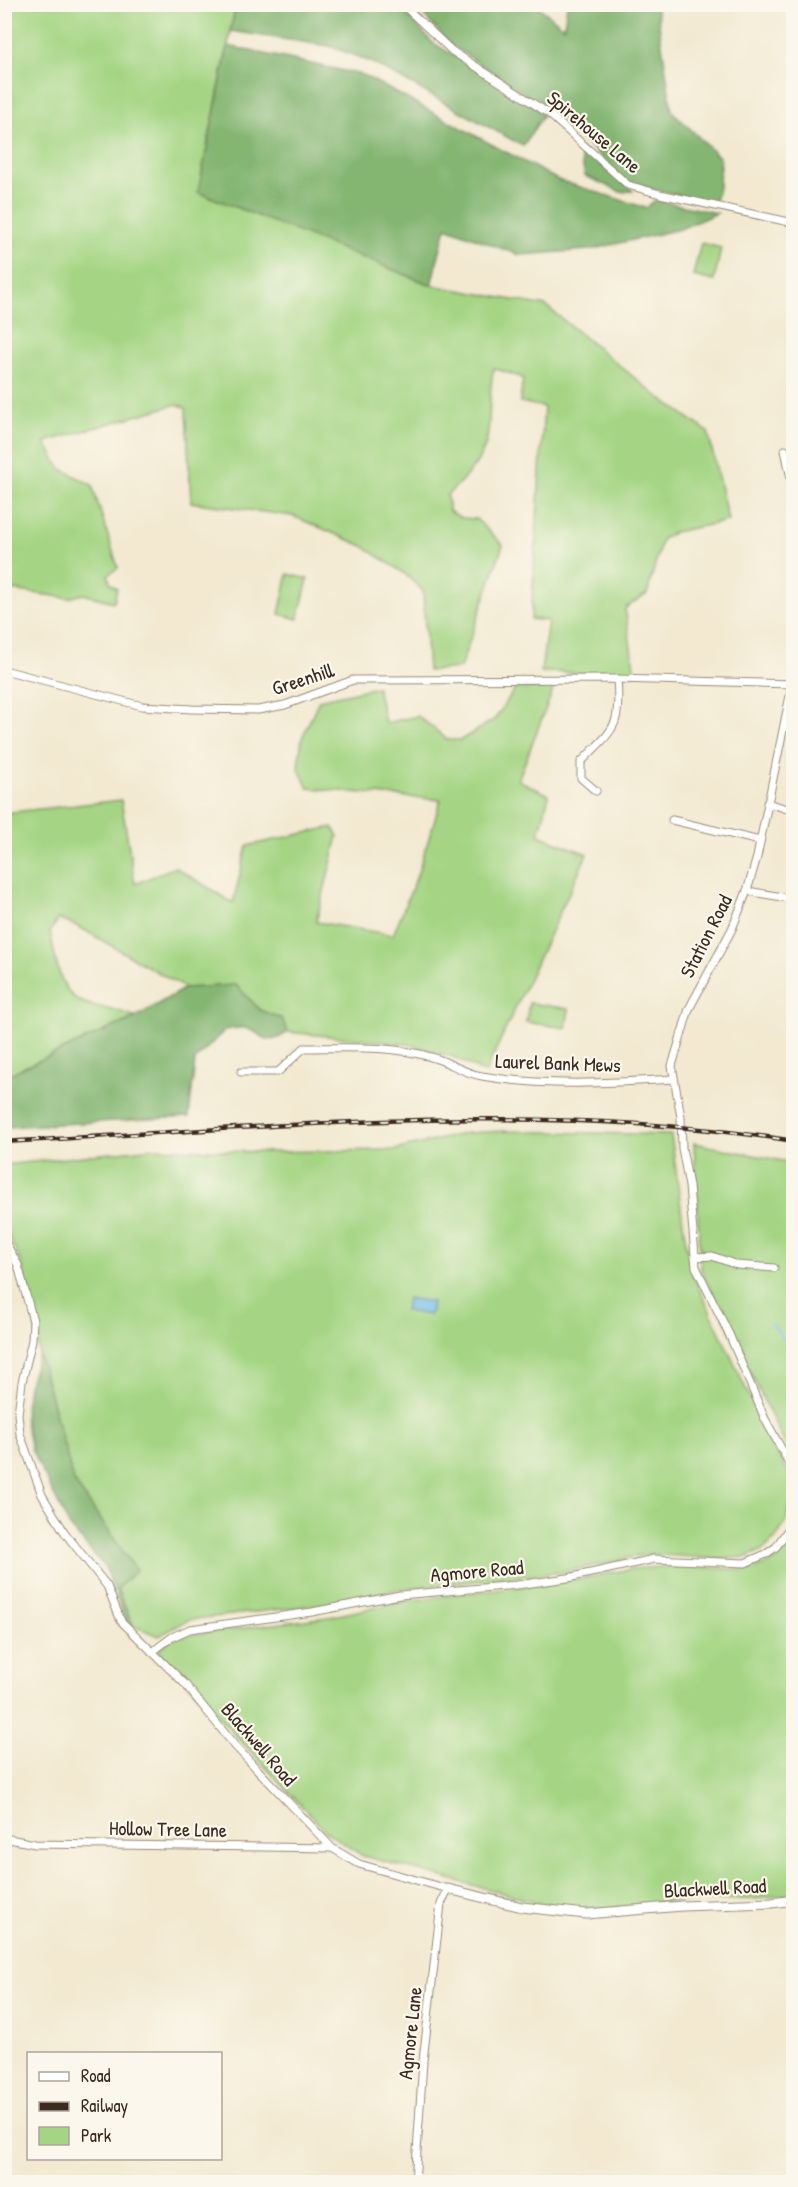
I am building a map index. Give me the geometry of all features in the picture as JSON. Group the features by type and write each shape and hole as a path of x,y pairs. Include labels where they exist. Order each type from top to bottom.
{"street":[{"name":"Spirehouse Lane","path":"402,4 452,51 548,113 628,185 650,192 794,223"},
{"path":"785,450 794,493"},
{"name":"Greenhill","path":"4,670 142,706 258,710 285,705 353,680 793,681"},
{"path":"596,791 581,778 581,762 612,731 619,712 617,680"},
{"name":"Station Road","path":"695,1257 679,1104 673,1079 674,1053 689,1009 732,929 747,891 760,841 793,681"},
{"path":"767,803 794,812"},
{"path":"672,820 760,841"},
{"path":"747,891 794,899"},
{"name":"Laurel Bank Mews","path":"241,1072 278,1072 304,1048 397,1048 432,1057 479,1076 535,1081 621,1083 673,1079"},
{"name":"Blackwell Road","path":"4,1240 18,1265 33,1321 32,1340 22,1382 18,1414 28,1459 42,1495 64,1533 107,1586 121,1621 185,1684 235,1746 332,1848 359,1864 522,1907 586,1914 794,1900"},
{"path":"774,1268 737,1265 712,1256 695,1257 696,1267 729,1334 765,1419 794,1472"},
{"name":"Agmore Road","path":"152,1652 172,1636 190,1629 312,1612 400,1595 517,1585 654,1559 745,1563 776,1547 794,1521"},
{"name":"Hollow Tree Lane","path":"4,1838 36,1844 332,1848"},
{"name":"Agmore Lane","path":"415,2182 424,2050 441,1904 448,1889"}],"green space":[{"path":"5,5 236,5 198,192 431,285 546,306 652,392 708,432 728,521 674,532 662,539 647,594 625,608 635,674 541,672 548,621 531,619 544,407 520,402 523,378 494,368 486,443 475,465 447,495 449,511 461,518 476,519 503,545 460,668 428,671 423,591 405,574 363,546 293,516 191,502 186,408 177,404 45,442 60,468 92,485 118,568 108,575 110,583 117,588 114,602 83,594 69,598 5,589"},
{"path":"236,5 398,5 433,43 527,99 543,115 523,146 371,62 329,46 230,31"},
{"path":"414,5 536,5 564,27 567,5 656,5 672,111 720,158 719,188 714,203 627,183 562,119 450,44"},
{"path":"228,46 363,75 558,180 646,208 655,200 717,213 680,229 589,250 519,255 446,227 431,285 198,192"},
{"path":"579,148 633,191 621,192 585,176"},
{"path":"701,243 721,248 714,281 693,276"},
{"path":"288,574 308,579 298,619 279,614"},
{"path":"377,687 385,723 418,716 448,740 461,740 495,719 515,689 554,687 518,780 549,795 539,835 587,854 485,1073 453,1057 408,1044 288,1032 282,1019 260,1010 236,985 185,988 79,927 58,919 50,932 59,972 68,990 82,1002 136,1017 5,1076 4,813 121,800 135,884 175,867 233,903 247,846 332,827 338,836 316,922 393,935 417,876 441,800 308,788 298,767 302,738 319,700"},
{"path":"236,985 260,1010 282,1019 288,1032 270,1040 245,1028 225,1030 195,1060 189,1117 5,1127 5,1076 136,1017 185,988"},
{"path":"529,1003 569,1009 566,1028 526,1022"},
{"path":"505,1131 671,1135 686,1244 694,1277 767,1434 789,1474 793,1494 786,1521 776,1538 763,1550 747,1557 722,1559 647,1554 565,1572 405,1588 324,1604 188,1620 159,1636 133,1626 117,1589 136,1570 74,1482 39,1354 33,1310 23,1268 5,1227 5,1165 154,1148 260,1152 395,1150 467,1133"},
{"path":"694,1143 793,1163 793,1461 701,1270"},
{"path":"39,1354 74,1482 136,1570 117,1589 133,1626 128,1627 105,1567 70,1527 31,1449 24,1417 28,1386"},
{"path":"793,1532 793,1894 753,1899 672,1901 615,1908 555,1907 363,1856 325,1831 162,1656 159,1649 173,1638 189,1635 329,1617 406,1601 576,1580 630,1569 675,1566 751,1570 778,1560"}],"water":[{"path":"407,1298 432,1302 430,1315 405,1311"}],"waterway":[{"path":"771,1323 794,1352"},
{"path":"794,1538 790,1557 794,1593"}],"railway":[{"path":"4,1142 300,1124 498,1119 597,1121 696,1128 794,1141"}]}
